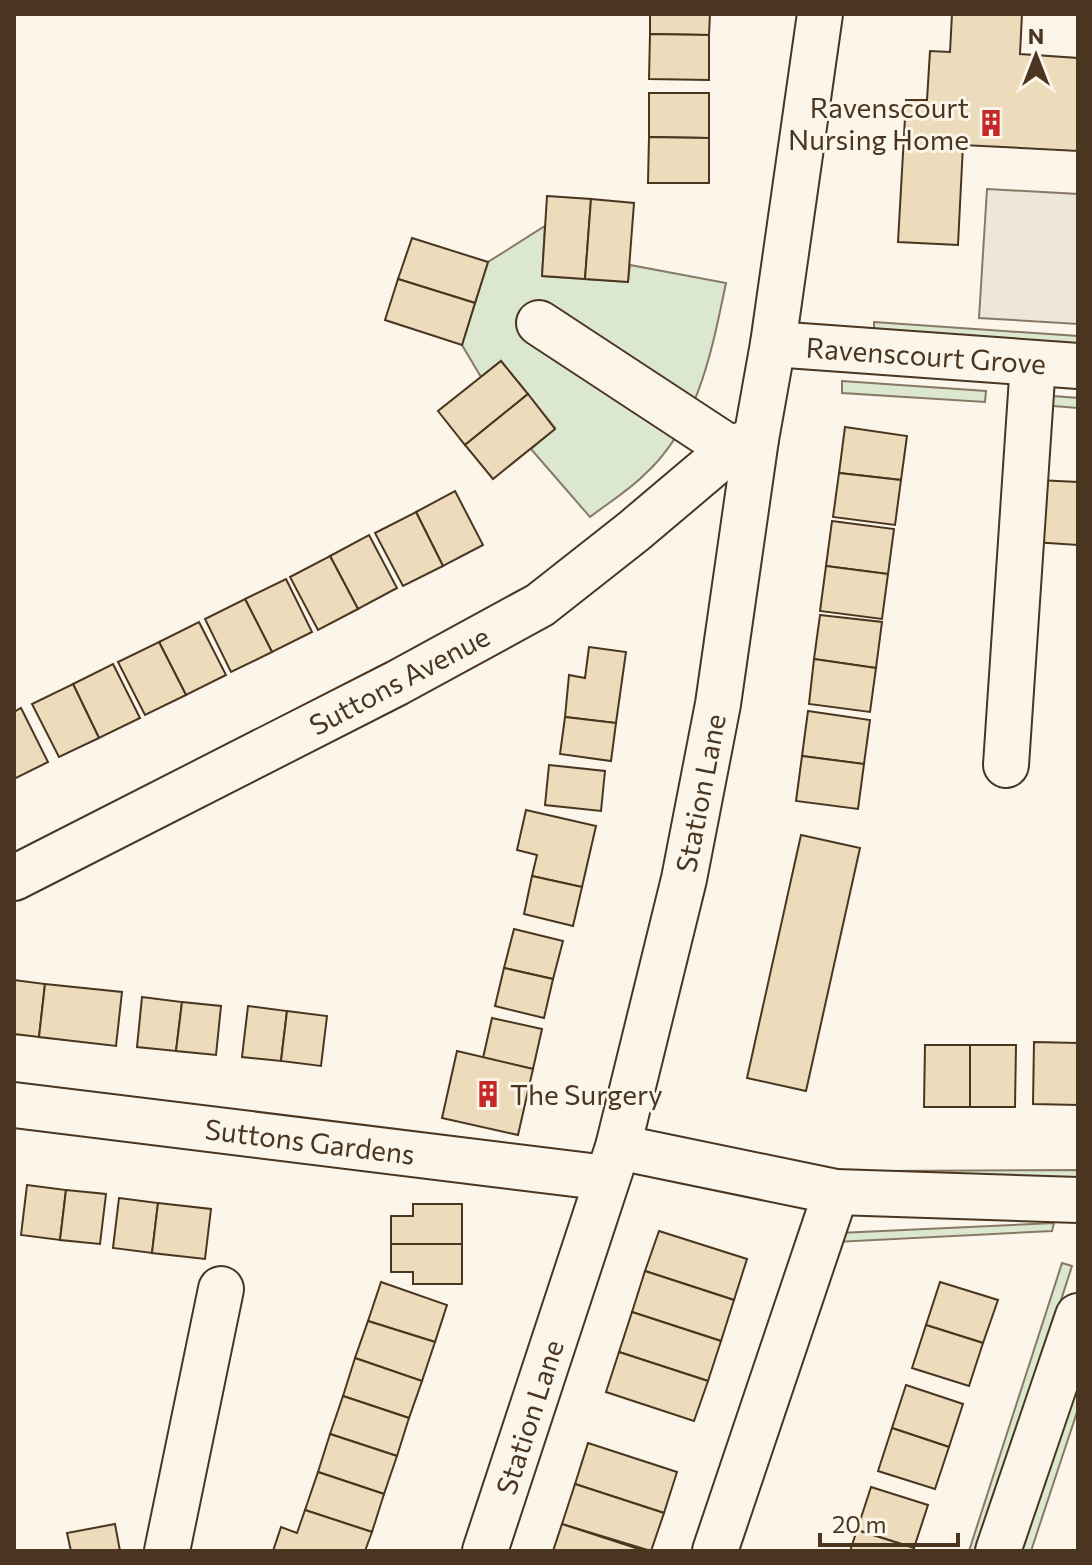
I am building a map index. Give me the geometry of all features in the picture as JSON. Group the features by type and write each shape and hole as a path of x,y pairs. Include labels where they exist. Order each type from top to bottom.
{"street":[{"name":"Station Lane","path":"485,1551 612,1162 684,879 718,704 744,444 773,344 820,14"},
{"path":"539,323 744,444"},
{"name":"Ravenscourt Grove","path":"773,344 1078,366"},
{"path":"1006,765 1033,363"},
{"name":"Suttons Avenue","path":"14,878 397,683 540,605 744,444"},
{"name":"Suttons Gardens","path":"14,1105 612,1162 836,1192 1078,1200"},
{"path":"715,1551 836,1192"},
{"path":"167,1551 221,1289"},
{"path":"998,1551 1078,1316"}],"green space":[{"path":"545,226 542,276 628,282 630,265 726,283 708,361 678,434 644,475 590,517 531,449 555,428 501,361 481,377 462,345 488,262"},
{"path":"874,322 1078,336 1078,346 874,333"},
{"path":"842,381 986,391 985,402 842,393"},
{"path":"1041,395 1078,398 1078,408 1040,405"},
{"path":"1078,1170 1078,1177 880,1177 880,1171"},
{"path":"1054,1223 1052,1231 836,1242 839,1233"},
{"path":"1062,1263 1072,1266 980,1551 969,1551"},
{"path":"1078,1381 1078,1409 1031,1551 1022,1551"}],"shaded area":[{"path":"987,189 1078,194 1078,324 979,318"}],"building":[{"path":"650,14 710,14 709,35 650,34"},
{"name":"Ravenscourt Nursing Home","path":"952,14 1022,14 1020,54 1078,58 1078,151 963,145 958,245 898,242 906,100 927,100 930,51 950,52"},
{"path":"650,34 709,35 709,80 649,79"},
{"path":"649,93 709,93 709,138 649,137"},
{"path":"649,137 709,138 709,183 648,183"},
{"path":"547,196 591,199 585,279 542,276"},
{"path":"591,199 634,203 628,282 585,279"},
{"path":"412,238 488,262 475,303 398,279"},
{"path":"398,279 475,303 462,345 385,320"},
{"path":"501,361 528,394 465,445 438,411"},
{"path":"528,394 555,429 493,479 465,445"},
{"path":"845,427 907,436 901,480 839,473"},
{"path":"839,473 901,480 895,525 833,517"},
{"path":"1037,480 1078,482 1078,545 1033,542"},
{"path":"455,491 483,545 443,566 416,512"},
{"path":"416,512 443,566 403,586 375,533"},
{"path":"832,521 894,529 888,574 826,566"},
{"path":"369,535 397,588 358,609 330,556"},
{"path":"330,556 358,609 318,630 290,577"},
{"path":"826,566 888,574 882,619 820,611"},
{"path":"286,579 312,632 272,652 245,599"},
{"path":"245,599 272,652 231,672 205,619"},
{"path":"820,615 882,622 876,668 814,659"},
{"path":"199,622 226,675 186,695 159,642"},
{"path":"159,642 186,695 145,715 118,662"},
{"path":"589,647 626,652 616,723 565,717 569,675 585,678"},
{"path":"814,659 876,668 870,712 809,704"},
{"path":"113,664 140,718 99,738 73,684"},
{"path":"73,684 99,738 59,757 32,704"},
{"path":"21,708 48,762 14,779 14,712"},
{"path":"808,711 870,720 864,764 802,756"},
{"path":"565,717 616,723 611,761 560,754"},
{"path":"802,756 864,764 858,809 796,801"},
{"path":"549,765 605,771 601,811 545,805"},
{"path":"526,810 596,826 582,887 532,876 537,855 517,850"},
{"path":"801,835 860,848 806,1091 747,1078"},
{"path":"532,876 582,887 573,926 524,914"},
{"path":"514,929 563,941 553,979 504,968"},
{"path":"504,968 553,979 544,1018 495,1006"},
{"path":"14,980 45,984 39,1037 14,1034"},
{"path":"45,984 122,992 116,1046 39,1037"},
{"path":"142,997 182,1002 176,1051 137,1047"},
{"path":"182,1002 221,1006 216,1055 176,1051"},
{"path":"248,1006 287,1011 281,1061 242,1057"},
{"path":"287,1011 327,1016 321,1066 281,1061"},
{"path":"492,1018 542,1029 533,1069 483,1058"},
{"path":"1034,1042 1078,1043 1078,1105 1033,1104"},
{"path":"925,1045 970,1045 970,1107 924,1107"},
{"path":"970,1045 1016,1045 1015,1107 970,1107"},
{"name":"The Surgery","path":"457,1051 533,1069 518,1135 442,1118"},
{"path":"27,1185 66,1190 60,1240 21,1235"},
{"path":"66,1190 106,1194 100,1244 60,1240"},
{"path":"119,1198 158,1203 152,1253 113,1248"},
{"path":"158,1203 211,1209 205,1259 152,1253"},
{"path":"413,1204 462,1204 462,1244 391,1244 391,1216 413,1216"},
{"path":"659,1231 747,1259 734,1300 645,1271"},
{"path":"391,1244 462,1244 462,1284 413,1284 413,1272 391,1272"},
{"path":"645,1271 734,1300 721,1341 632,1312"},
{"path":"381,1282 447,1305 435,1342 368,1321"},
{"path":"940,1282 998,1300 983,1343 926,1325"},
{"path":"632,1312 721,1341 708,1381 619,1352"},
{"path":"368,1321 435,1342 422,1381 355,1358"},
{"path":"926,1325 983,1343 969,1386 912,1368"},
{"path":"619,1352 708,1381 694,1421 606,1392"},
{"path":"355,1358 422,1381 409,1418 343,1396"},
{"path":"906,1385 963,1404 949,1447 892,1428"},
{"path":"343,1396 409,1418 397,1456 330,1434"},
{"path":"892,1428 949,1447 935,1489 878,1471"},
{"path":"330,1434 397,1456 384,1494 318,1472"},
{"path":"588,1443 677,1472 664,1513 575,1484"},
{"path":"318,1472 384,1494 372,1532 305,1510"},
{"path":"575,1484 664,1513 651,1551 562,1524"},
{"path":"871,1487 928,1505 914,1548 857,1530"},
{"path":"305,1510 372,1532 365,1551 273,1551 281,1527 297,1533"},
{"path":"115,1524 120,1551 71,1551 67,1533"},
{"path":"562,1524 645,1551 553,1551"},
{"path":"857,1530 914,1548 913,1551 850,1551"}],"place":[{"name":"Ravenscourt Nursing Home","path":"991,123"},
{"name":"The Surgery","path":"488,1094"}]}
